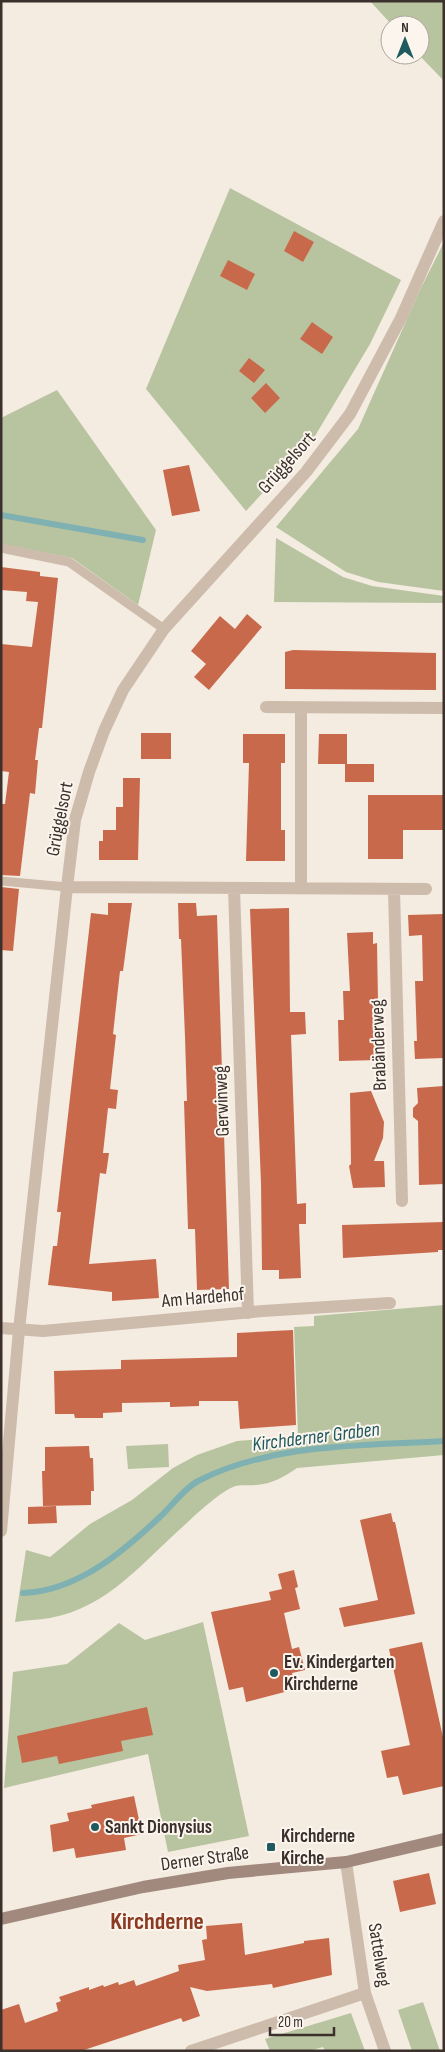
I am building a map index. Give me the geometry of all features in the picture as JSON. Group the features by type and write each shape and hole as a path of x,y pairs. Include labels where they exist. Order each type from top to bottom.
{"main road":[{"name":"Derner Straße","path":"1,1919 182,1880 346,1862 444,1839"}],"street":[{"name":"Grüggelsort","path":"1,1531 18,1330 67,887 76,820 89,772 104,731 123,690 164,629 306,472 350,414 401,318 444,221"},
{"path":"266,707 444,708"},
{"path":"301,708 301,888"},
{"path":"67,887 426,889"},
{"name":"Gerwinweg","path":"234,888 248,1312"},
{"name":"Brabänderweg","path":"394,889 402,1201"},
{"name":"Am Hardehof","path":"1,1328 43,1331 248,1312 390,1303"},
{"name":"Sattelweg","path":"346,1862 365,1993 385,2051"},
{"path":"191,2051 365,1993"}],"lane":[{"path":"1,548 70,562 164,629"},
{"path":"1,881 67,887"}],"green space":[{"path":"370,1 444,1 444,81 429,65 430,15 383,15"},
{"path":"230,188 401,280 370,344 315,436 246,511 146,389"},
{"path":"444,242 444,591 378,582 346,572 276,527 358,429 420,290"},
{"path":"57,390 156,530 138,605 72,558 1,544 1,418"},
{"path":"276,538 343,577 372,586 444,596 444,603 274,602"},
{"path":"444,1305 444,1455 297,1468 273,1482 233,1487 203,1508 125,1580 91,1604 50,1618 15,1622 26,1550 50,1557 90,1524 132,1500 173,1468 197,1455 237,1441 298,1436 294,1327 314,1326 314,1316"},
{"path":"168,1444 169,1467 128,1469 126,1446"},
{"path":"203,1622 249,1836 168,1852 148,1754 4,1788 13,1672 67,1664 119,1623 145,1640"},
{"path":"423,2002 440,2051 412,2051 398,2010"},
{"path":"351,2013 365,2051 325,2051 323,2047 309,2051 270,2051 265,2039"}],"building":[{"path":"294,231 314,242 303,262 284,251"},
{"path":"228,260 255,274 247,290 220,276"},
{"path":"312,322 333,337 322,354 300,339"},
{"path":"249,358 265,370 254,383 239,371"},
{"path":"266,383 280,398 265,413 251,398"},
{"path":"189,465 200,511 172,516 163,470"},
{"path":"1,567 40,572 40,576 58,578 42,728 39,728 35,760 38,760 35,794 30,793 20,876 1,875 1,804 5,804 9,772 1,771 1,644 32,647 38,602 26,601 27,592 1,590"},
{"path":"247,614 262,627 209,690 194,677 206,664 191,651 220,616 235,629"},
{"path":"293,650 436,653 436,690 285,689 285,652"},
{"path":"141,733 171,733 171,759 141,759"},
{"path":"243,734 285,734 285,763 281,763 281,830 285,830 285,861 246,861 249,763 243,763"},
{"path":"319,734 347,734 347,764 374,764 374,782 345,782 345,764 318,764"},
{"path":"123,778 140,778 138,860 99,860 99,841 103,841 103,830 116,830 116,807 123,807"},
{"path":"368,795 444,795 444,830 403,830 403,859 368,859"},
{"path":"1,887 19,889 13,951 1,950"},
{"path":"108,903 132,903 123,971 120,971 113,1034 116,1035 110,1089 118,1090 116,1109 108,1108 103,1153 109,1153 106,1174 100,1173 89,1264 156,1259 159,1298 112,1301 112,1292 48,1285 53,1246 57,1246 61,1212 57,1212 91,913 108,915"},
{"path":"178,903 196,903 197,916 217,915 229,1289 197,1290 195,1229 188,1229 184,1101 187,1101"},
{"path":"289,908 290,1012 305,1012 306,1034 291,1035 297,1204 306,1203 306,1224 299,1224 301,1278 279,1279 279,1270 262,1270 261,1183 250,909"},
{"path":"444,914 444,1058 415,1059 414,1041 417,1041 415,981 423,981 422,935 409,936 408,915"},
{"path":"373,932 373,944 377,943 379,1060 339,1061 338,1020 344,1020 343,991 350,991 347,933"},
{"path":"444,1086 444,1184 419,1185 418,1121 413,1117 413,1108 418,1103 417,1088"},
{"path":"371,1091 384,1122 383,1138 374,1161 384,1161 385,1187 353,1188 349,1166 351,1164 350,1093"},
{"path":"444,1222 444,1250 438,1250 438,1252 343,1258 342,1225"},
{"path":"293,1330 296,1425 240,1429 238,1401 199,1401 199,1406 170,1407 170,1402 122,1403 122,1412 103,1413 103,1418 75,1418 74,1414 55,1414 54,1371 121,1369 121,1360 237,1357 237,1333"},
{"path":"89,1446 90,1458 93,1458 94,1491 91,1491 91,1505 43,1506 42,1471 45,1471 45,1447"},
{"path":"56,1506 57,1523 28,1524 28,1507"},
{"path":"391,1513 393,1522 395,1522 415,1614 344,1627 339,1608 378,1600 360,1520"},
{"path":"294,1570 298,1587 295,1588 300,1609 284,1613 292,1649 299,1647 305,1670 292,1673 296,1689 246,1702 243,1687 229,1690 211,1612 271,1600 269,1592 282,1589 278,1574"},
{"path":"422,1642 444,1742 444,1786 403,1795 398,1776 387,1778 381,1751 410,1745 389,1649"},
{"path":"147,1707 153,1735 121,1741 123,1751 59,1764 57,1756 22,1763 17,1736"},
{"name":"Sankt Dionysius","path":"134,1796 142,1834 124,1838 126,1850 76,1858 74,1848 53,1852 50,1825 69,1821 67,1813 92,1808 91,1805"},
{"path":"429,1873 436,1904 400,1912 393,1881"},
{"path":"242,1923 245,1955 304,1943 304,1941 329,1938 332,1975 273,1988 272,1984 207,1991 190,1987 200,2016 183,2022 181,2018 81,2051 1,2051 1,2010 19,2004 25,2023 58,2011 56,2003 61,2001 59,1997 89,1987 89,1990 118,1982 119,1985 134,1980 136,1986 179,1971 178,1965 205,1960 202,1940 207,1939 206,1926"}],"waterway":[{"path":"1,515 143,540"},
{"name":"Kirchderner Graben","path":"23,1593 43,1591 63,1585 99,1567 147,1529 193,1484 226,1469 256,1459 318,1449 444,1441"}],"place":[{"name":"Ev. Kindergarten Kirchderne","path":"274,1673"},
{"name":"Sankt Dionysius","path":"95,1827"},
{"name":"Kirchderne Kirche","path":"271,1847"}],"district":[{"name":"Kirchderne","path":"157,1921"}]}
